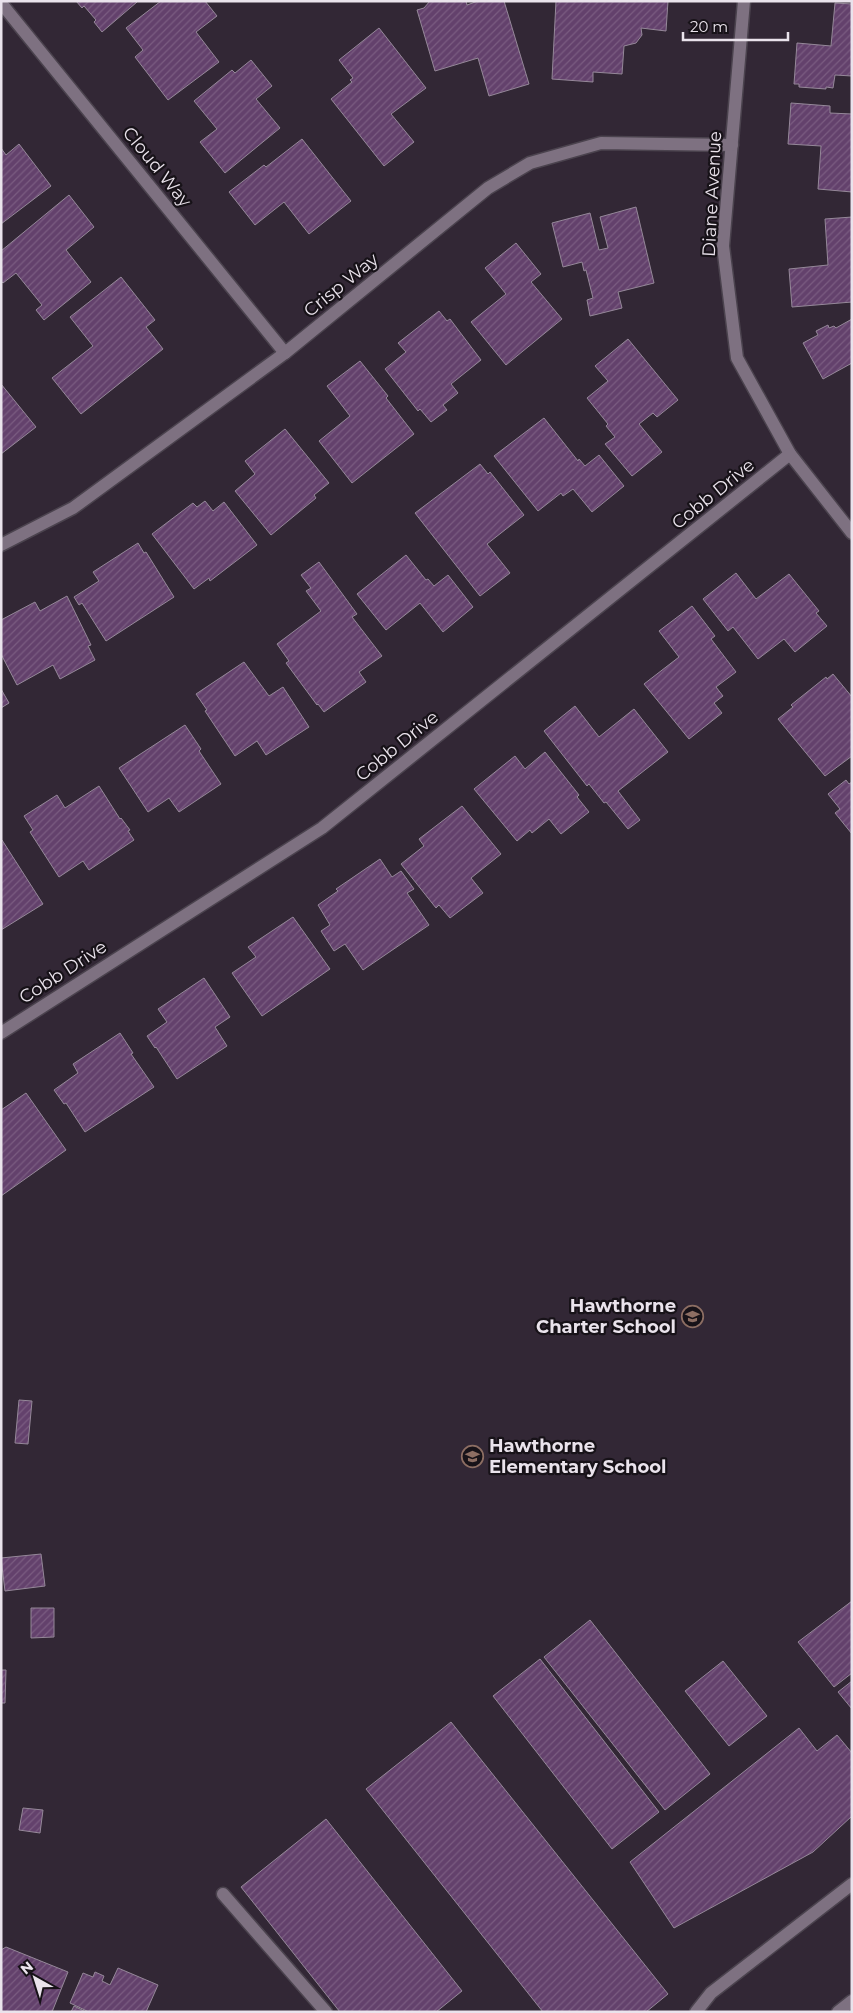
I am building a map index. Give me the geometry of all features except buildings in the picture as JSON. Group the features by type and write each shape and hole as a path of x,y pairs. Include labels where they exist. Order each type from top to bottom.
{"street":[{"name":"Diane Avenue","path":"744,1 723,246 736,358 790,454 852,533"},
{"name":"Cloud Way","path":"1,3 285,353"},
{"name":"Crisp Way","path":"1,545 73,508 285,353 488,188 530,163 601,143 732,145"},
{"name":"Cobb Drive","path":"1,1033 322,828 790,454"},
{"path":"696,2012 711,1993 852,1884"},
{"path":"223,1894 326,2012"},
{"path":"838,2012 852,2001"}],"place":[{"name":"Hawthorne Charter School","path":"692,1316"},
{"name":"Hawthorne Elementary School","path":"473,1456"}]}
